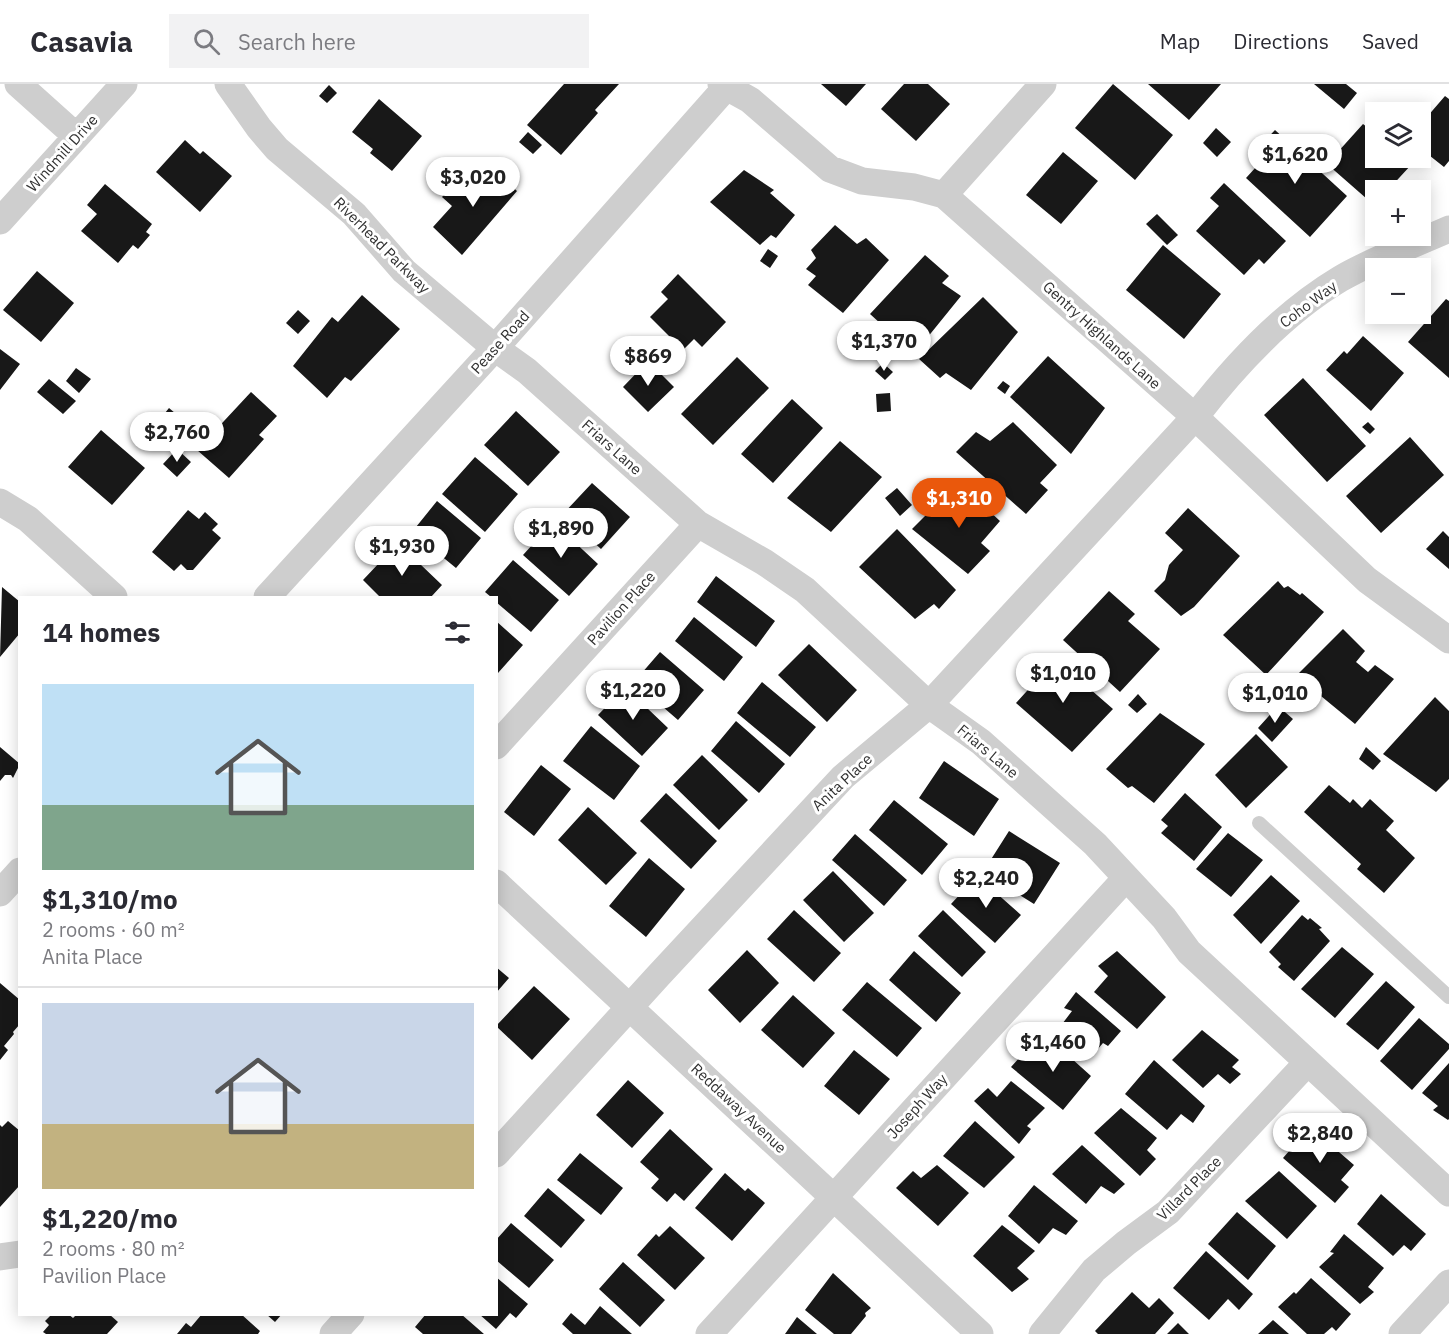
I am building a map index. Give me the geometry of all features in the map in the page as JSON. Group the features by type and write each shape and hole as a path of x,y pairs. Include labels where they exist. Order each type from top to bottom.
{"street":[{"path":"18,84 76,136"},
{"name":"Windmill Drive","path":"0,221 124,84"},
{"name":"Riverhead Parkway","path":"228,84 259,129 277,149 354,214 404,271 495,348"},
{"path":"944,195 1042,84"},
{"name":"Pease Road","path":"268,596 495,348 725,85"},
{"name":"Gentry Highlands Lane","path":"725,85 750,100 830,169 861,181 914,187 944,195 1195,417 1367,580 1449,639"},
{"name":"Coho Way","path":"1195,417 1217,388 1266,338 1284,320 1316,296 1342,278 1449,229"},
{"name":"Friars Lane","path":"495,348 527,370 698,524 764,561 805,590 929,705 981,742 1095,844 1164,918 1189,952 1449,1193"},
{"name":"Anita Place","path":"498,1152 843,777 929,705 1195,417"},
{"path":"0,502 28,519 113,596"},
{"name":"Pavilion Place","path":"498,744 698,524"},
{"path":"0,893 18,873"},
{"name":"Joseph Way","path":"709,1334 1126,878"},
{"name":"Reddaway Avenue","path":"498,885 981,1334"},
{"name":"Villard Place","path":"1042,1334 1094,1270 1168,1212 1307,1063"},
{"path":"0,1257 18,1254"},
{"path":"1402,1334 1449,1283"},
{"path":"333,1334 349,1316"}],"lane":[{"path":"1259,823 1449,997"}],"building":[{"path":"564,84 619,84 595,110 598,113 561,155 527,125"},
{"path":"821,84 866,84 846,106"},
{"path":"904,84 928,84 950,104 916,141 881,109"},
{"path":"1113,84 1173,135 1135,180 1075,128"},
{"path":"1148,84 1221,84 1189,120"},
{"path":"1314,84 1346,84 1357,93 1344,109"},
{"path":"329,85 337,93 327,103 319,96"},
{"path":"1445,96 1449,99 1449,161 1444,167 1431,157 1431,112"},
{"path":"379,99 422,136 392,171 370,153 373,149 352,132"},
{"path":"1363,124 1365,126 1365,168 1408,168 1397,180 1365,180 1365,197 1327,164"},
{"path":"1216,128 1231,142 1217,157 1203,143"},
{"path":"1275,130 1347,196 1310,237 1246,178 1267,155 1259,147"},
{"path":"528,132 542,145 533,154 519,142"},
{"path":"185,140 200,154 203,151 232,176 200,212 156,172"},
{"path":"1063,152 1098,181 1061,224 1026,195"},
{"path":"489,165 517,191 462,255 433,227 452,206 442,197 459,178 469,188"},
{"path":"744,170 774,190 770,193 795,215 776,238 771,235 760,245 710,202"},
{"path":"1224,183 1286,241 1264,264 1259,259 1244,275 1196,231 1219,206 1210,198"},
{"path":"105,184 152,224 146,232 150,235 138,249 133,245 118,263 81,231 97,214 87,205"},
{"path":"1157,214 1178,235 1167,245 1146,224"},
{"path":"835,225 857,244 866,238 889,260 843,313 808,285 816,276 806,269 816,258 811,250"},
{"path":"1163,245 1221,294 1184,339 1126,290"},
{"path":"768,249 778,256 770,268 760,261"},
{"path":"925,255 949,276 942,283 961,296 914,354 870,314"},
{"path":"37,271 74,303 41,342 3,310"},
{"path":"678,274 726,322 702,347 694,339 683,350 650,317 668,299 661,292"},
{"path":"362,295 400,329 351,381 345,377 327,398 293,366 332,317 338,322"},
{"path":"983,297 1018,332 971,390 946,373 940,378 919,359"},
{"path":"1446,299 1449,301 1449,378 1408,342 1424,324 1431,324 1431,316"},
{"path":"298,310 310,321 298,334 286,323"},
{"path":"1363,336 1404,373 1371,411 1326,370 1344,351 1347,354"},
{"path":"0,349 20,364 0,390"},
{"path":"1048,356 1105,408 1071,454 1010,397"},
{"path":"737,357 769,388 713,445 681,414"},
{"path":"648,361 674,387 648,412 623,387"},
{"path":"883,363 893,372 885,380 875,371"},
{"path":"76,368 91,379 79,393 66,381"},
{"path":"1303,378 1366,446 1327,482 1264,415"},
{"path":"49,379 76,401 63,414 37,392"},
{"path":"1003,381 1010,386 1005,394 997,388"},
{"path":"251,392 277,416 259,435 264,439 229,478 197,450"},
{"path":"890,393 891,411 877,412 876,394"},
{"path":"792,399 823,428 773,483 741,454"},
{"path":"169,408 182,419 174,428 161,418"},
{"path":"516,411 560,452 528,486 484,445"},
{"path":"1013,422 1057,465 1040,483 1048,490 1026,514 956,452 976,432 990,441"},
{"path":"1368,422 1375,429 1370,434 1362,427"},
{"path":"101,430 145,468 112,505 68,467"},
{"path":"1410,437 1444,475 1381,533 1346,496"},
{"path":"840,441 882,477 831,532 787,498"},
{"path":"177,449 191,462 177,477 163,464"},
{"path":"475,457 518,494 485,532 442,494"},
{"path":"592,483 630,517 601,549 563,514"},
{"path":"962,486 1000,521 981,543 990,551 968,574 912,529 934,507 936,510"},
{"path":"897,488 912,505 900,516 885,498"},
{"path":"437,501 481,538 456,568 412,532"},
{"path":"1188,508 1240,556 1194,607 1181,616 1154,591 1165,580 1169,565 1183,550 1165,533"},
{"path":"188,510 199,519 205,512 218,524 212,530 221,538 193,570 187,570 181,564 174,571 152,552"},
{"path":"553,522 598,564 569,596 523,555"},
{"path":"897,529 956,590 939,609 934,604 915,619 859,567"},
{"path":"1443,531 1449,537 1449,569 1426,549"},
{"path":"398,543 442,585 432,596 379,596 363,580"},
{"path":"513,560 559,600 531,632 498,604 498,596 490,596 485,592"},
{"path":"716,576 775,621 756,647 697,602"},
{"path":"1278,581 1284,588 1288,586 1300,595 1302,593 1324,612 1266,675 1223,635"},
{"path":"2,587 18,600 18,635 0,657"},
{"path":"1109,591 1135,614 1128,621 1160,649 1120,692 1063,640"},
{"path":"694,617 743,657 724,681 675,641"},
{"path":"498,623 523,645 498,673"},
{"path":"1343,629 1365,651 1356,662 1368,672 1375,665 1394,679 1355,724 1310,687 1305,692 1293,679"},
{"path":"809,644 857,690 827,722 778,675"},
{"path":"660,652 704,690 678,720 634,682"},
{"path":"1051,655 1113,709 1072,752 1016,703 1036,681 1031,676"},
{"path":"762,682 816,727 790,757 737,713"},
{"path":"625,687 668,728 642,756 598,715"},
{"path":"1138,694 1147,704 1137,713 1128,705"},
{"path":"1435,697 1449,711 1449,779 1436,792 1383,754"},
{"path":"1278,706 1293,719 1272,742 1258,728"},
{"path":"1160,713 1205,744 1154,803 1132,786 1128,788 1106,769"},
{"path":"736,721 785,764 759,793 711,751"},
{"path":"591,726 640,766 614,800 563,761"},
{"path":"1256,734 1288,767 1246,808 1215,775"},
{"path":"0,747 18,762 18,768 13,778 11,775 5,775 0,781"},
{"path":"1366,747 1381,761 1373,770 1359,759"},
{"path":"702,755 748,800 719,830 673,785"},
{"path":"944,761 999,799 974,836 919,798"},
{"path":"541,765 571,789 534,836 504,812"},
{"path":"1329,785 1350,803 1353,799 1362,808 1370,799 1394,821 1386,830 1415,858 1384,893 1357,869 1361,864 1304,812"},
{"path":"666,793 717,841 691,869 640,821"},
{"path":"1185,793 1222,827 1194,861 1161,833 1168,826 1161,820"},
{"path":"894,800 948,844 922,875 869,830"},
{"path":"588,807 637,853 606,885 558,840"},
{"path":"1009,831 1060,863 1034,904 983,872"},
{"path":"1228,833 1263,860 1231,897 1196,869"},
{"path":"855,834 907,880 884,906 832,860"},
{"path":"649,858 685,889 646,937 609,906"},
{"path":"833,871 874,913 844,942 803,900"},
{"path":"1271,875 1300,901 1261,944 1233,915"},
{"path":"977,876 1021,915 995,943 951,904"},
{"path":"794,910 841,953 814,982 767,939"},
{"path":"943,910 986,952 962,977 918,936"},
{"path":"1302,915 1308,920 1310,918 1322,928 1319,929 1330,941 1294,981 1278,967 1281,964 1269,952"},
{"path":"1342,947 1374,974 1335,1018 1301,989"},
{"path":"747,950 779,983 740,1023 708,990"},
{"path":"914,951 961,993 936,1022 889,980"},
{"path":"1117,951 1166,997 1137,1029 1094,992 1108,976 1098,966"},
{"path":"498,969 509,978 498,991"},
{"path":"1386,981 1415,1007 1378,1050 1346,1024"},
{"path":"867,982 922,1028 897,1057 842,1010"},
{"path":"0,983 18,998 18,1026 4,1046 8,1050 0,1060"},
{"path":"534,986 570,1019 532,1060 498,1028 498,1024"},
{"path":"1076,992 1121,1031 1108,1046 1103,1043 1090,1058 1056,1032 1072,1011 1064,1008"},
{"path":"793,995 835,1033 803,1068 761,1030"},
{"path":"1419,1018 1449,1044 1449,1049 1412,1090 1380,1061"},
{"path":"1202,1030 1239,1060 1232,1067 1241,1074 1230,1084 1218,1074 1203,1088 1172,1060"},
{"path":"1051,1040 1091,1076 1063,1110 1011,1067 1028,1048 1035,1055"},
{"path":"854,1050 890,1079 859,1115 824,1086"},
{"path":"1154,1060 1205,1106 1193,1123 1181,1114 1167,1130 1125,1094"},
{"path":"1449,1063 1448,1120 1433,1110 1438,1106 1422,1093"},
{"path":"628,1080 664,1113 632,1148 596,1115"},
{"path":"1011,1081 1045,1108 1027,1126 1031,1129 1019,1144 974,1101 988,1088 997,1097"},
{"path":"1121,1108 1157,1138 1147,1150 1156,1159 1140,1176 1094,1133"},
{"path":"8,1121 18,1129 18,1187 0,1207 0,1125 2,1127"},
{"path":"975,1121 1015,1157 984,1188 943,1156"},
{"path":"1310,1127 1354,1165 1341,1180 1349,1187 1335,1203 1283,1158"},
{"path":"670,1129 713,1169 684,1201 675,1193 667,1202 651,1188 659,1179 640,1162"},
{"path":"1082,1145 1125,1184 1114,1194 1101,1186 1086,1204 1052,1174"},
{"path":"580,1153 623,1188 601,1215 557,1180"},
{"path":"937,1165 969,1193 938,1226 896,1188 913,1171 921,1178"},
{"path":"1279,1171 1317,1206 1287,1239 1245,1201"},
{"path":"725,1173 745,1191 748,1188 765,1203 732,1241 695,1208"},
{"path":"1034,1185 1078,1221 1066,1235 1053,1228 1039,1244 1008,1216"},
{"path":"548,1188 585,1220 561,1248 524,1216"},
{"path":"1381,1194 1426,1234 1411,1251 1404,1245 1393,1256 1357,1224"},
{"path":"1237,1212 1276,1246 1248,1280 1208,1244"},
{"path":"511,1223 554,1260 529,1288 498,1262 498,1238"},
{"path":"1002,1225 1035,1251 1017,1268 1029,1279 1012,1292 973,1256"},
{"path":"670,1226 705,1258 675,1290 637,1255 656,1234 659,1237"},
{"path":"1344,1234 1384,1268 1368,1287 1374,1292 1360,1304 1319,1267 1334,1253 1330,1252"},
{"path":"1206,1251 1253,1294 1239,1310 1228,1299 1209,1320 1173,1288"},
{"path":"623,1262 665,1300 640,1327 599,1289"},
{"path":"833,1273 871,1308 851,1334 834,1334 805,1310"},
{"path":"1311,1278 1351,1314 1336,1331 1332,1327 1324,1334 1307,1334 1278,1307 1294,1292 1296,1294"},
{"path":"498,1279 528,1304 516,1318 510,1313 496,1329 481,1316 498,1316"},
{"path":"1132,1292 1149,1308 1159,1298 1174,1313 1155,1334 1098,1334 1095,1331"},
{"path":"600,1306 632,1334 573,1334 562,1324 571,1313 585,1325"},
{"path":"50,1316 73,1318 75,1316 111,1316 118,1322 107,1334 46,1334 43,1332 49,1325 45,1321"},
{"path":"200,1316 243,1316 260,1331 258,1334 177,1334 186,1323 191,1327"},
{"path":"268,1316 280,1316 275,1322"},
{"path":"424,1316 463,1316 484,1334 423,1334 415,1327"},
{"path":"797,1317 817,1334 785,1334"},
{"path":"1273,1320 1289,1334 1258,1334"},
{"path":"1178,1323 1189,1334 1167,1334"}]}
